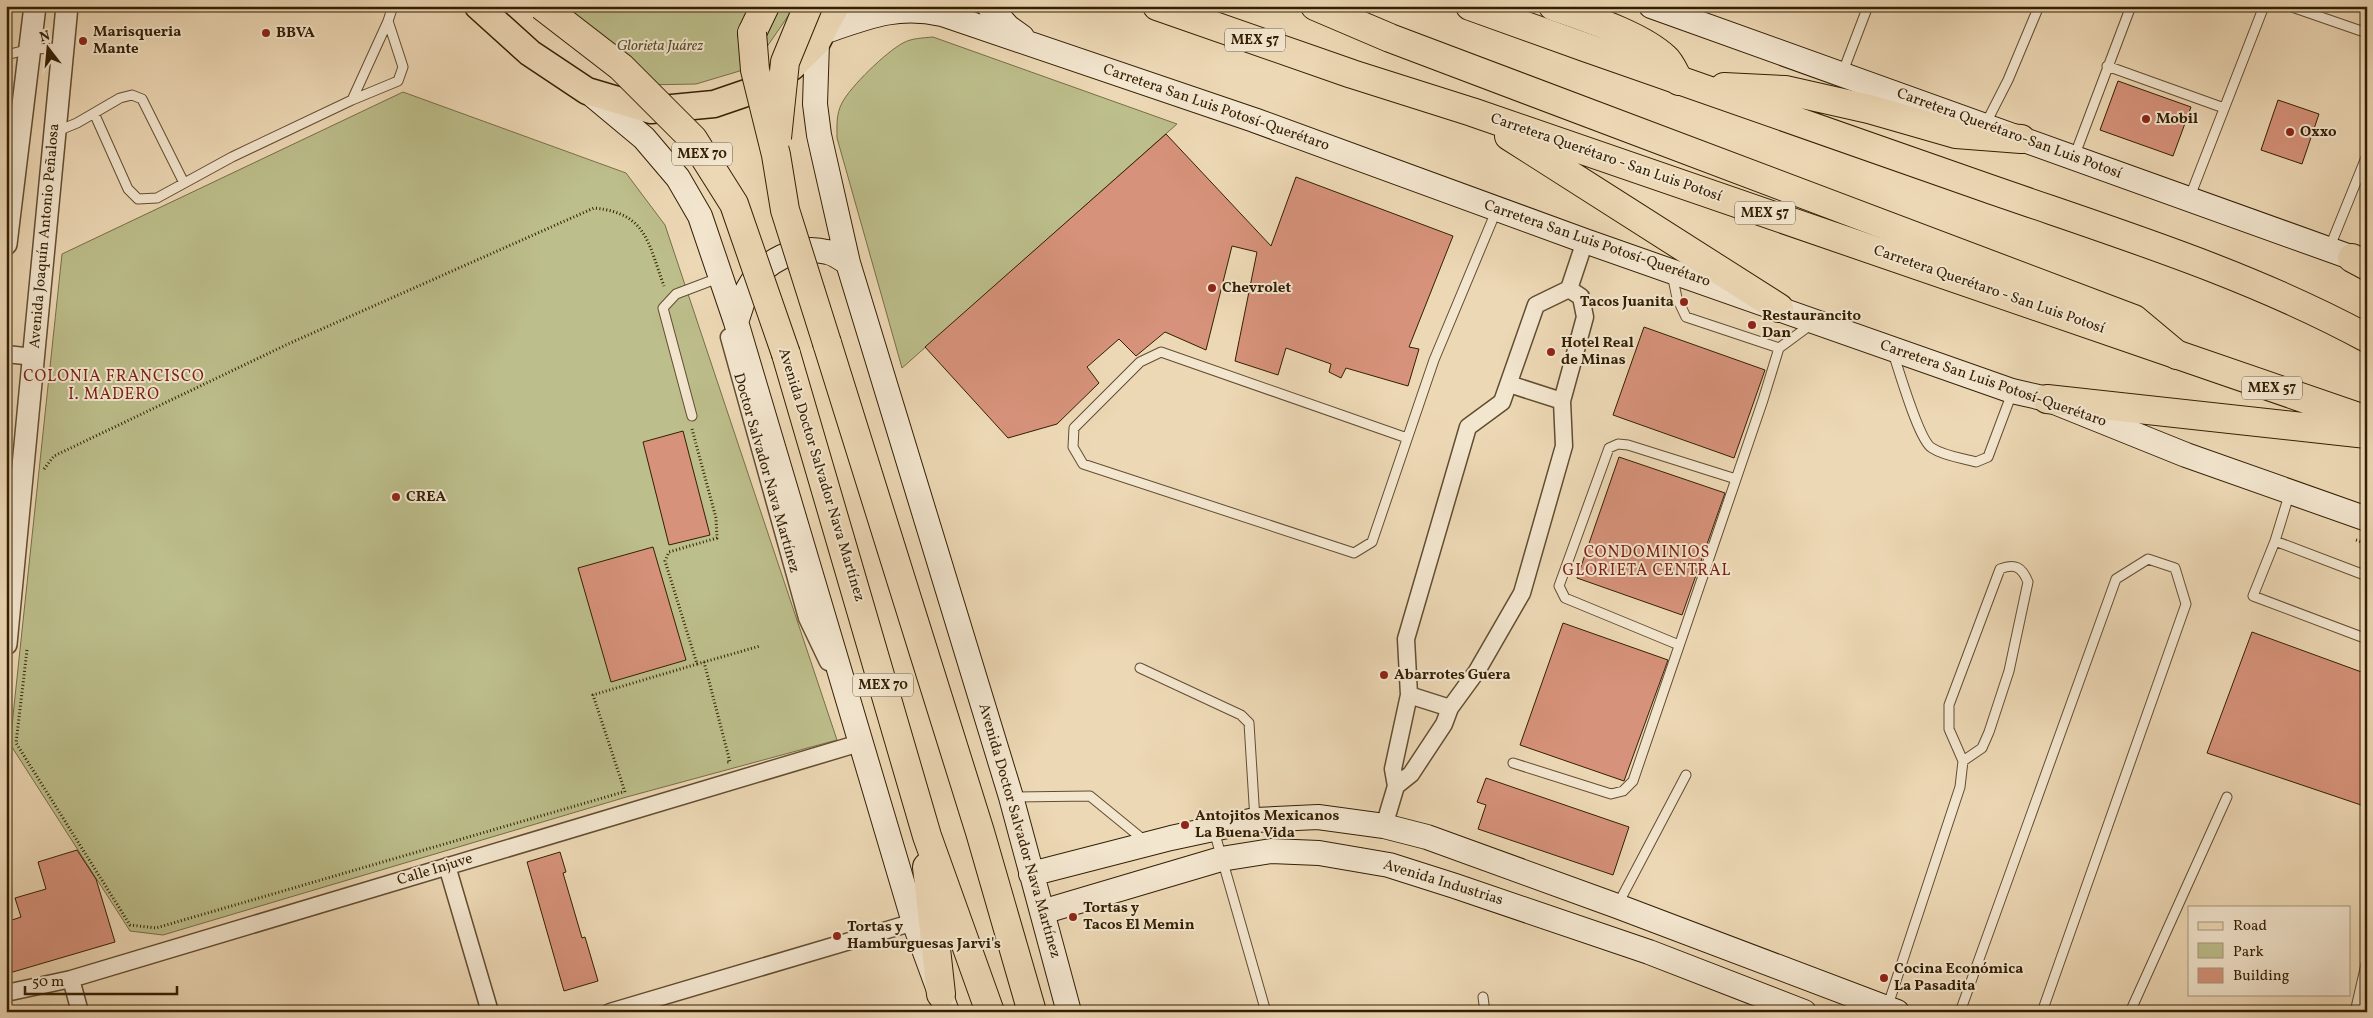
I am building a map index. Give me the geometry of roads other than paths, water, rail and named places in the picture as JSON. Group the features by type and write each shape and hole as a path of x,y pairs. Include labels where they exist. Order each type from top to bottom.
{"highway":[{"name":"Avenida Doctor Salvador Nava Martínez","path":"542,6 621,67 693,139 734,204 786,354 927,836 990,1012"},
{"path":"752,33 755,6"},
{"path":"752,33 765,6"},
{"path":"776,155 785,62 808,6"},
{"name":"Carretera Querétaro - San Luis Potosí","path":"1157,6 1352,74 1472,112 2367,420"},
{"path":"1315,6 1390,38 2134,319 2177,355"},
{"path":"1470,6 1684,83 2215,267 2340,323 2367,338"},
{"path":"1553,6 1598,23 1643,44 1666,59 1684,83 1785,90 1869,109 1956,134 2021,139"},
{"name":"MEX 70","path":"752,33 755,70 776,155 785,210 980,832 1032,1012"},
{"path":"1472,112 1779,308"},
{"path":"2046,399 2367,434"},
{"path":"927,836 928,878 944,1003"}],"main road":[{"path":"478,6 530,53 587,90 644,138 678,178 700,216 730,323 860,732 914,922 944,1003"},
{"path":"587,90 651,110 714,104 755,90 792,67 820,37 836,6"},
{"path":"989,6 1008,27 1034,45"},
{"name":"Carretera Querétaro-San Luis Potosí","path":"1651,6 2354,259"},
{"name":"Carretera San Luis Potosí-Querétaro","path":"820,37 888,11 919,9 942,14 1254,120 1585,242 1779,308 2012,391 2046,399 2186,455 2367,519"},
{"name":"Avenida Doctor Salvador Nava Martínez","path":"820,37 815,95 819,135 848,263 1011,797 1069,1012"},
{"path":"730,323 756,277 775,261 788,254 810,249 829,252 848,263"},
{"path":"1031,874 1214,828 1255,820 1318,817 1384,826 1427,837 1617,906 1892,1010"},
{"name":"Avenida Industrias","path":"1042,912 1221,859 1271,851 1318,853 1389,865 1649,952 1804,1012"},
{"path":"1554,919 1569,919 1618,929 1643,916"}],"street":[{"path":"6,244 35,6"},
{"name":"Avenida Joaquín Antonio Peñalosa","path":"6,644 13,480 34,357 67,6"},
{"path":"1384,826 1396,786 1393,769 1409,695 1406,639 1468,427 1502,402 1536,305 1569,289 1585,242"},
{"path":"1396,786 1411,774 1444,724 1450,708 1477,672 1522,593 1564,446 1562,401 1585,317 1581,297 1569,289"},
{"path":"6,354 34,357"},
{"path":"1509,384 1562,401"},
{"path":"1409,695 1450,708"},
{"name":"Calle Injuve","path":"6,993 71,979 447,866 860,732"},
{"path":"447,866 490,1012"},
{"path":"610,1012 914,922"},
{"path":"71,979 80,1012"}],"lane":[{"path":"1842,74 1868,6"},
{"path":"1984,126 2008,80 2039,6"},
{"path":"2074,158 2131,6"},
{"path":"2188,199 2264,6"},
{"path":"2289,6 2367,33"},
{"path":"352,100 392,9"},
{"path":"94,113 128,189 138,200 157,198 232,157 352,100 398,81 404,67 388,21"},
{"path":"6,55 30,49 63,48"},
{"path":"2107,66 2224,108"},
{"path":"55,132 120,98 132,95 142,99 184,183"},
{"path":"2354,259 2367,155"},
{"path":"1407,438 1161,352 1140,362 1074,428 1073,447 1083,464 1354,553 1372,542 1434,360 1497,209"},
{"path":"1672,271 1677,298 1686,317 1778,348"},
{"path":"692,421 663,308 676,294 717,278"},
{"path":"1513,763 1611,794 1623,791 1633,782 1736,480 1778,348 1816,321"},
{"path":"1891,348 1911,406 1925,441 1931,448 1976,462 1988,457 2012,391"},
{"path":"1679,646 1565,598 1559,586 1609,448 1618,444 1628,445 1736,480"},
{"path":"2290,492 2275,541 2253,596 2367,639"},
{"path":"2275,541 2367,576"},
{"path":"1960,1012 2116,578 2148,560 2175,568 2186,604 2042,1012"},
{"path":"1892,1010 1960,787 1963,761 1948,729 1950,705 2000,569 2010,565 2018,567 2024,572 2028,582 2009,671 1990,732 1982,748 1963,761"},
{"path":"1140,668 1241,715 1249,723 1255,820"},
{"path":"1617,906 1686,775"},
{"path":"1011,797 1090,796 1149,844"},
{"path":"2130,1012 2227,797"},
{"path":"1214,828 1221,859 1266,1012"},
{"path":"2355,1012 2367,960"},
{"path":"1483,997 1485,1012"}],"place":[{"name":"BBVA","path":"266,33"},
{"name":"Marisqueria Mante","path":"83,41"},
{"name":"Mobil","path":"2146,119"},
{"name":"Oxxo","path":"2290,132"},
{"name":"Chevrolet","path":"1212,288"},
{"name":"Tacos Juanita","path":"1684,302"},
{"name":"Restaurancito Dan","path":"1752,325"},
{"name":"Hotel Real de Minas","path":"1551,352"},
{"name":"CREA","path":"396,497"},
{"name":"Abarrotes Guera","path":"1384,675"},
{"name":"Antojitos Mexicanos La Buena Vida","path":"1185,825"},
{"name":"Tortas y Tacos El Memin","path":"1073,917"},
{"name":"Tortas y Hamburguesas Jarvi's","path":"837,936"},
{"name":"Cocina Económica La Pasadita","path":"1884,978"}],"district":[{"name":"COLONIA FRANCISCO I. MADERO","path":"114,386"},
{"name":"CONDOMINIOS GLORIETA CENTRAL","path":"1647,562"}],"park label":[{"name":"Glorieta Juárez","path":"660,46"}]}
